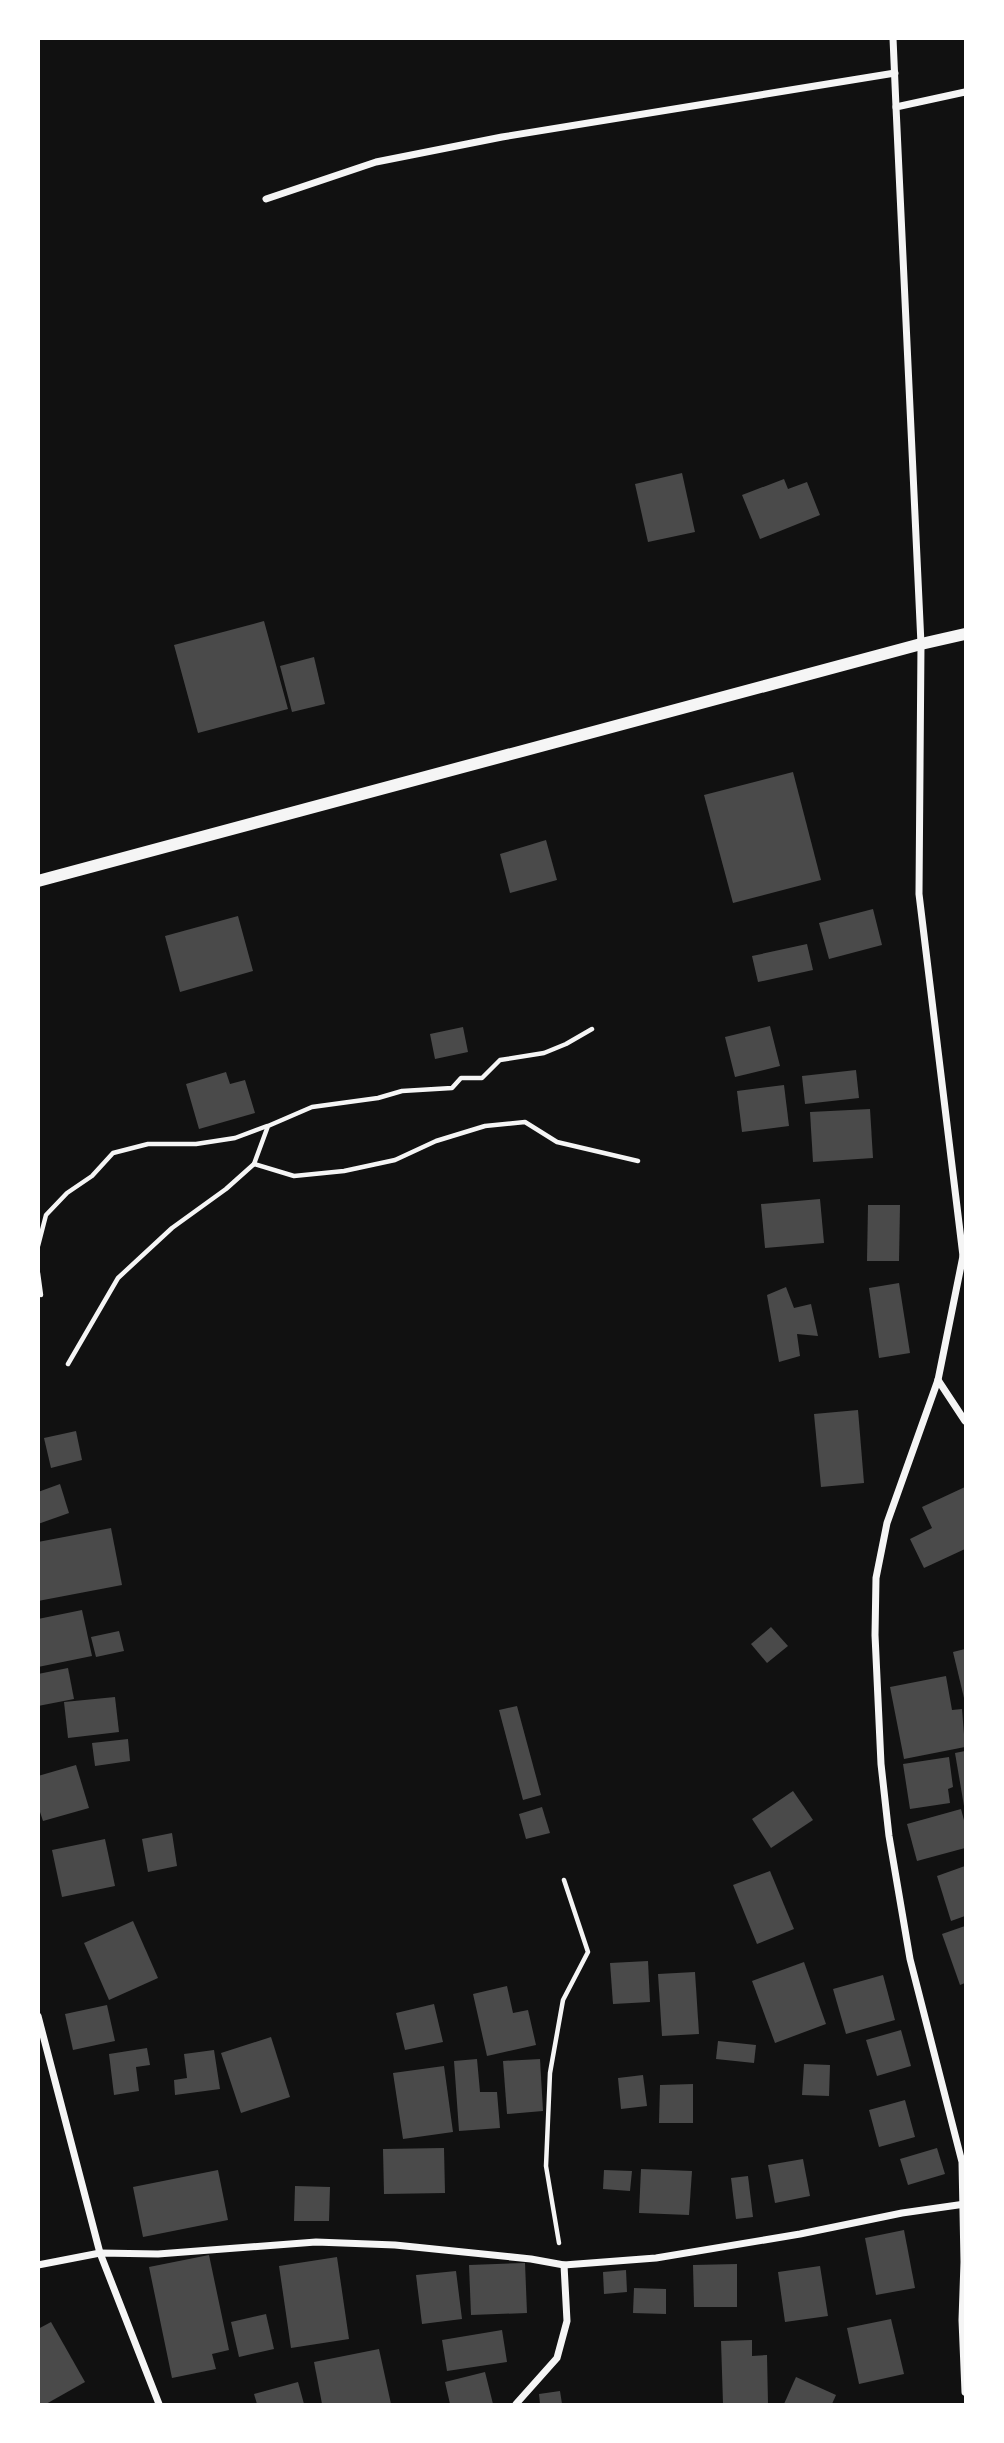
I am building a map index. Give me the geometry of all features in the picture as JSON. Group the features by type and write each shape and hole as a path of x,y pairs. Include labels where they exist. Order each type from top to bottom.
{"street":[{"path":"893,38 921,644 919,894 964,1255 938,1380 887,1523 876,1577 875,1635 881,1764 889,1836 910,1959 962,2162 965,2204 962,2320 965,2392"},
{"path":"266,199 376,162 502,137 895,73"},
{"path":"896,107 965,92"},
{"path":"38,881 965,634"},
{"path":"938,1380 965,1421"},
{"path":"38,2016 100,2253 159,2404"},
{"path":"38,2265 100,2253 158,2254 316,2242 395,2245 564,2265 656,2258 965,2204"},
{"path":"516,2404 557,2358 567,2321 564,2265"}],"path":[{"path":"38,1246 46,1215 67,1193 92,1177 114,1153 148,1144 196,1144 235,1138 312,1107 378,1098 402,1091 452,1088 461,1079 482,1078 500,1060 544,1053 592,1029"},
{"path":"254,1164 294,1176 344,1171 395,1160 436,1140 485,1126 525,1122 557,1142 638,1161"},
{"path":"68,1364 118,1278 172,1228 226,1189 254,1164 268,1126"},
{"path":"38,1273 41,1295"},
{"path":"564,1880 589,1952 563,2000 550,2073 546,2166 564,2265"}],"building":[{"path":"682,473 695,532 648,542 635,484"},
{"path":"784,479 788,489 807,482 820,515 760,539 742,495"},
{"path":"264,621 288,709 198,733 174,645"},
{"path":"314,657 325,704 292,712 280,666"},
{"path":"793,772 821,880 733,903 704,795"},
{"path":"546,840 557,880 510,893 500,854"},
{"path":"873,909 882,945 829,959 819,923"},
{"path":"238,916 253,971 180,992 165,936"},
{"path":"807,944 813,970 758,982 752,956"},
{"path":"770,1026 780,1066 735,1077 725,1037"},
{"path":"463,1027 468,1052 435,1059 430,1034"},
{"path":"856,1070 859,1098 805,1104 802,1076"},
{"path":"226,1072 230,1084 245,1080 255,1113 199,1129 186,1084"},
{"path":"784,1085 789,1126 742,1132 737,1091"},
{"path":"870,1109 873,1158 813,1162 810,1112"},
{"path":"820,1199 824,1243 765,1248 761,1204"},
{"path":"868,1205 900,1205 899,1261 867,1261"},
{"path":"899,1283 910,1353 879,1358 869,1288"},
{"path":"786,1287 794,1308 811,1304 818,1336 797,1334 800,1356 779,1362 767,1295"},
{"path":"858,1410 864,1483 821,1487 814,1414"},
{"path":"76,1431 82,1460 51,1468 44,1438"},
{"path":"60,1484 69,1513 38,1524 38,1492"},
{"path":"965,1487 965,1549 924,1568 910,1539 932,1528 922,1507"},
{"path":"111,1528 122,1585 38,1601 38,1542"},
{"path":"82,1610 92,1656 38,1667 38,1619"},
{"path":"771,1627 788,1646 767,1663 751,1644"},
{"path":"119,1631 124,1651 96,1657 91,1637"},
{"path":"965,1649 965,1698 964,1698 953,1652"},
{"path":"68,1668 74,1699 38,1706 38,1674"},
{"path":"946,1676 952,1710 962,1709 965,1747 904,1759 890,1687"},
{"path":"115,1697 119,1732 68,1738 64,1702"},
{"path":"517,1706 541,1795 523,1800 499,1710"},
{"path":"128,1739 130,1761 95,1766 92,1743"},
{"path":"965,1751 965,1806 964,1806 955,1753"},
{"path":"949,1757 953,1787 948,1789 950,1803 910,1809 903,1764"},
{"path":"76,1765 89,1808 43,1821 38,1806 38,1776"},
{"path":"793,1791 813,1820 771,1848 752,1819"},
{"path":"542,1807 550,1833 526,1839 519,1814"},
{"path":"961,1809 965,1824 965,1848 917,1861 907,1824"},
{"path":"172,1833 177,1866 148,1872 142,1839"},
{"path":"105,1839 115,1886 62,1897 52,1850"},
{"path":"965,1866 965,1916 951,1921 937,1876"},
{"path":"770,1871 794,1929 757,1944 733,1885"},
{"path":"133,1921 158,1978 109,2000 84,1943"},
{"path":"965,1926 965,1983 960,1985 942,1934"},
{"path":"648,1961 650,2002 613,2004 610,1963"},
{"path":"804,1962 826,2024 775,2043 752,1981"},
{"path":"695,1972 699,2034 662,2036 658,1974"},
{"path":"883,1975 895,2020 846,2034 833,1989"},
{"path":"507,1986 513,2013 528,2010 536,2045 487,2056 473,1994"},
{"path":"434,2004 443,2042 405,2050 396,2013"},
{"path":"107,2005 115,2041 73,2050 65,2014"},
{"path":"901,2030 911,2066 877,2076 866,2040"},
{"path":"271,2037 290,2097 241,2113 221,2053"},
{"path":"718,2041 756,2045 754,2063 716,2059"},
{"path":"147,2048 150,2065 136,2067 139,2091 114,2095 109,2054"},
{"path":"214,2050 220,2089 175,2095 174,2080 187,2078 184,2054"},
{"path":"477,2059 480,2092 497,2092 500,2128 459,2131 454,2061"},
{"path":"540,2059 543,2111 507,2114 503,2061"},
{"path":"804,2064 830,2065 829,2096 802,2095"},
{"path":"444,2066 453,2132 403,2139 393,2073"},
{"path":"643,2075 647,2106 621,2109 618,2078"},
{"path":"693,2084 693,2123 659,2123 660,2085"},
{"path":"905,2100 915,2137 879,2147 869,2110"},
{"path":"444,2148 445,2193 384,2194 383,2149"},
{"path":"937,2148 945,2174 908,2185 900,2159"},
{"path":"803,2159 810,2196 775,2203 768,2165"},
{"path":"641,2169 692,2171 689,2215 639,2213"},
{"path":"218,2170 228,2220 143,2237 133,2187"},
{"path":"604,2170 632,2171 630,2191 603,2189"},
{"path":"748,2176 753,2217 736,2219 731,2178"},
{"path":"295,2186 330,2187 329,2221 294,2221"},
{"path":"904,2230 915,2288 876,2295 865,2238"},
{"path":"209,2255 229,2350 212,2354 216,2369 172,2378 149,2267"},
{"path":"337,2257 349,2339 291,2348 279,2266"},
{"path":"525,2263 527,2313 471,2315 469,2265"},
{"path":"737,2264 737,2307 694,2307 693,2265"},
{"path":"820,2266 828,2316 785,2322 778,2272"},
{"path":"626,2270 627,2292 604,2294 603,2272"},
{"path":"456,2271 462,2319 422,2324 416,2275"},
{"path":"634,2288 666,2289 666,2314 633,2313"},
{"path":"266,2314 274,2349 239,2357 231,2322"},
{"path":"891,2319 904,2374 859,2384 847,2328"},
{"path":"51,2322 85,2382 46,2404 38,2404 38,2329"},
{"path":"502,2330 507,2362 447,2371 442,2340"},
{"path":"752,2340 752,2356 767,2355 768,2404 723,2404 721,2341"},
{"path":"379,2349 391,2404 322,2404 314,2362"},
{"path":"485,2372 493,2404 450,2404 445,2382"},
{"path":"796,2377 836,2395 832,2404 784,2404"},
{"path":"298,2382 304,2404 257,2404 254,2394"},
{"path":"560,2391 562,2404 540,2404 539,2394"}]}
